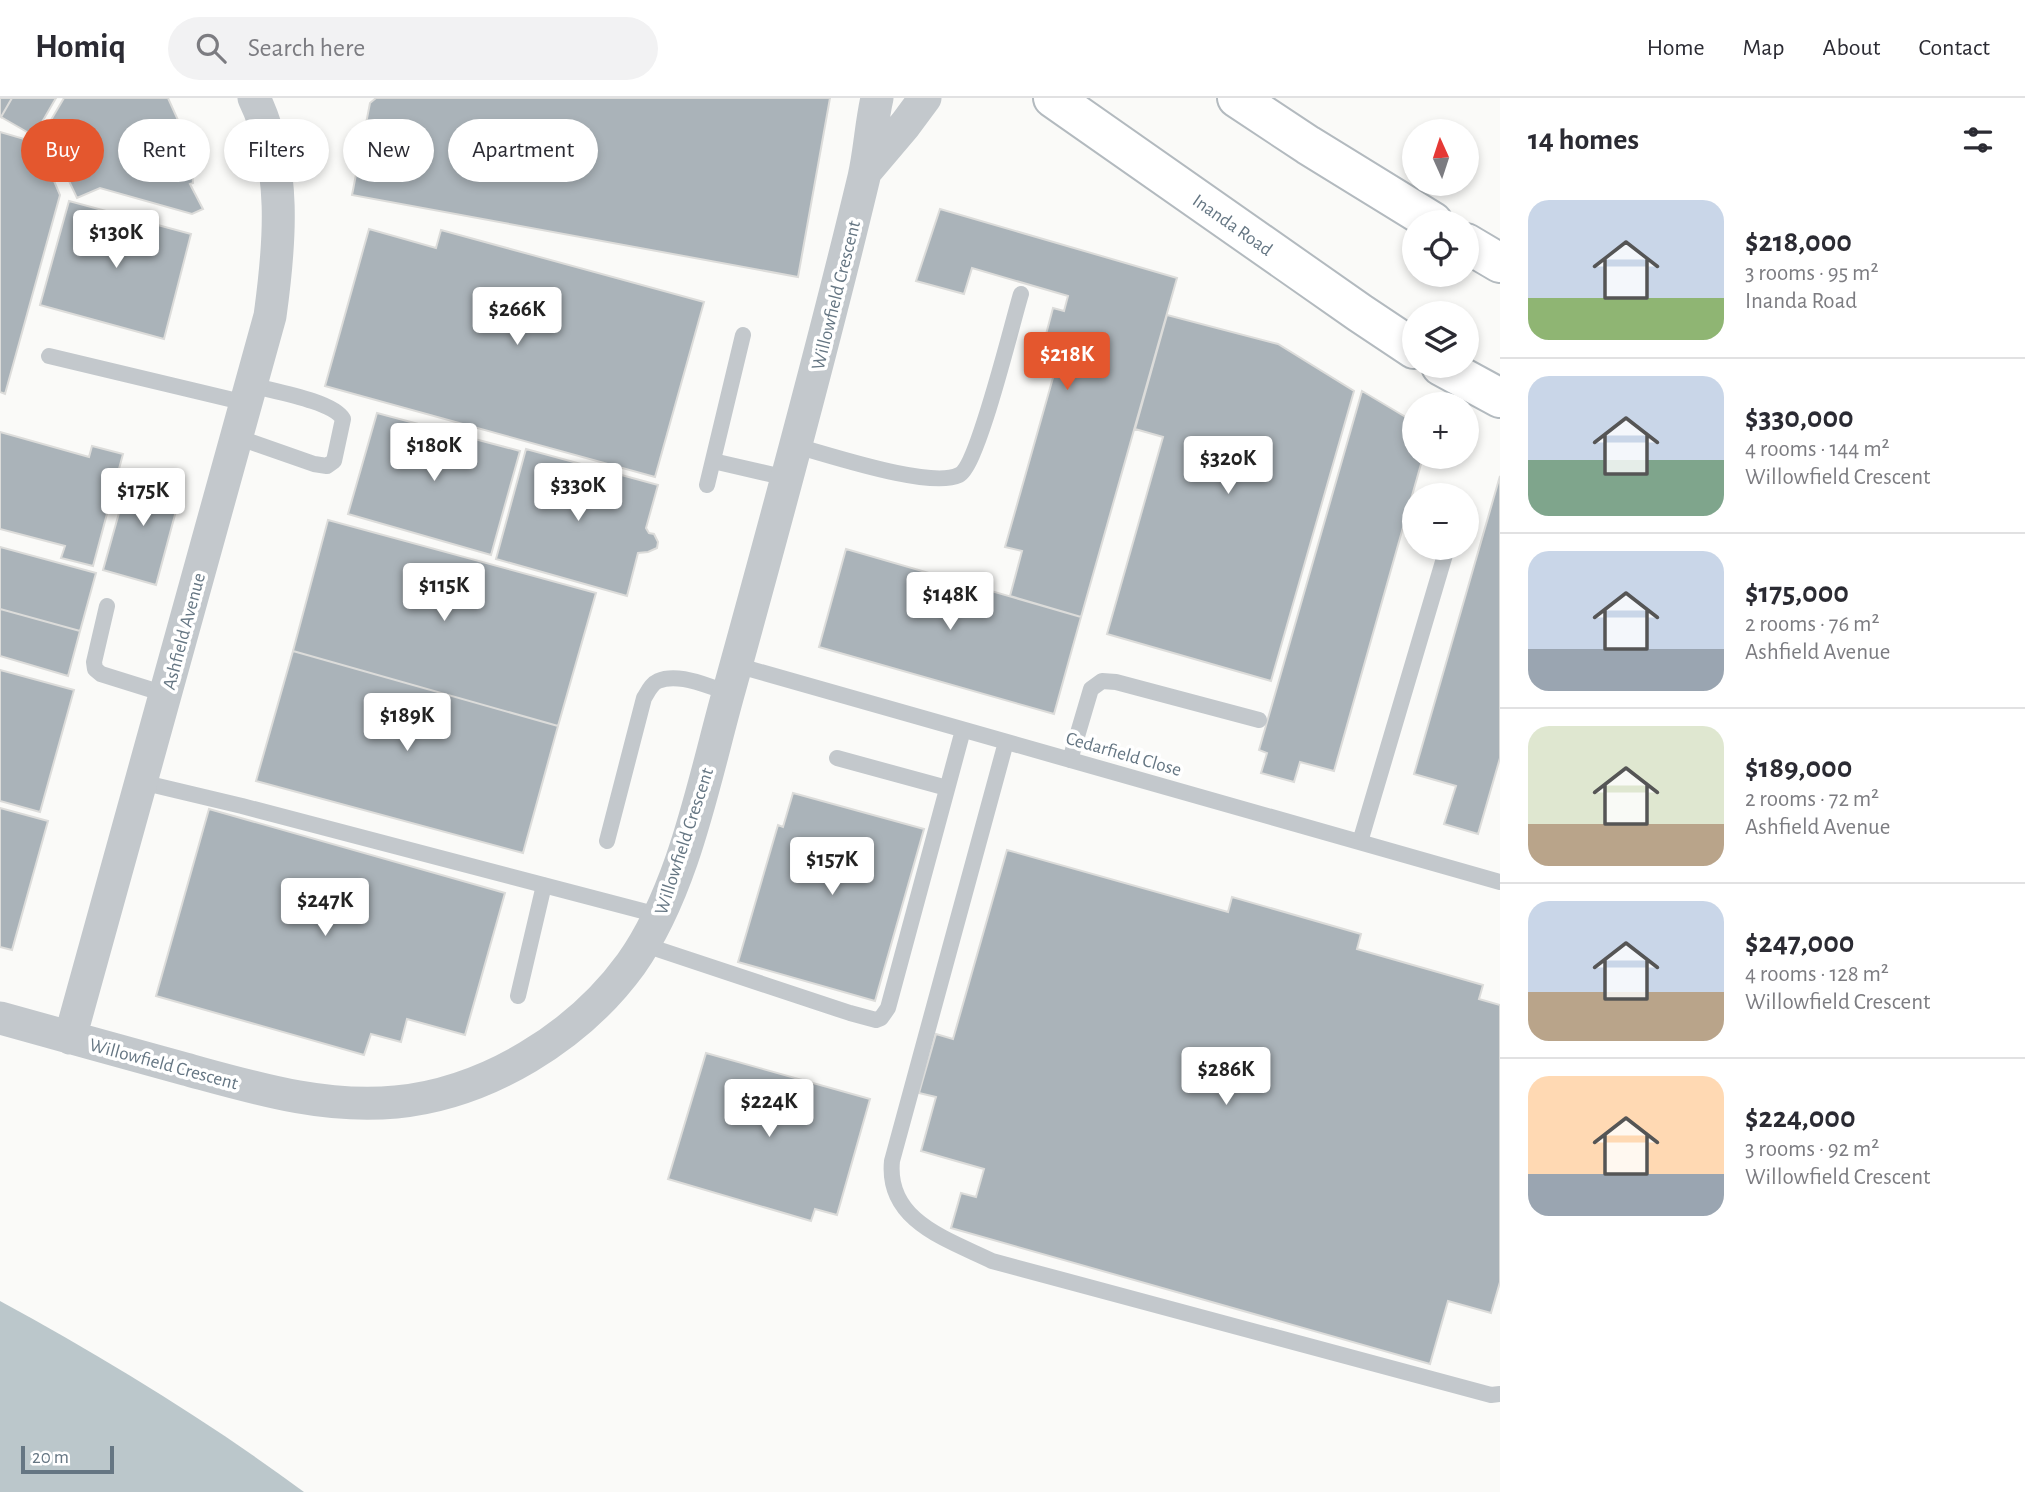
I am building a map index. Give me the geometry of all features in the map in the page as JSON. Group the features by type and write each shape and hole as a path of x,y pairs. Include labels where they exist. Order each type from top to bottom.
{"main road":[{"name":"Inanda Road","path":"1054,98 1402,341"},
{"path":"1237,98 1414,210"},
{"path":"1479,251 1500,264"},
{"path":"1463,378 1500,398"}],"street":[{"name":"Ashfield Avenue","path":"70,1038 270,316 280,216 269,140 254,98"},
{"name":"Willowfield Crescent","path":"0,1018 280,1095 352,1104 399,1102 470,1084 523,1060 586,1014 631,964 658,915 687,841 788,478 866,170 877,98"},
{"name":"Willowfield Crescent","path":"866,170 925,98"}],"lane":[{"path":"796,446 911,476 941,479 956,477 965,471 982,429 1021,294"},
{"path":"707,485 743,335"},
{"path":"50,356 331,408 340,413 343,419 334,461 327,466 237,437"},
{"path":"713,461 788,478"},
{"path":"1360,842 1443,560"},
{"path":"107,606 94,662 95,668 101,674 166,694"},
{"name":"Cedarfield Close","path":"607,841 645,698 650,688 656,681 671,678 732,679 963,730 1500,882"},
{"path":"1070,760 1091,688 1102,681 1116,682 1259,720"},
{"path":"642,944 850,1013 876,1020 881,1018 888,1008 963,730"},
{"path":"1006,742 892,1161 890,1180 902,1203 919,1225 992,1261 1491,1395 1500,1394"},
{"path":"837,758 947,788"},
{"path":"141,782 658,915"},
{"path":"518,996 544,886"}],"shaded area":[{"path":"0,1301 155,1391 304,1492 0,1492"}],"building":[{"path":"0,98 12,98 1,117 0,116"},
{"path":"12,98 56,98 44,119 21,119 21,129 1,117"},
{"path":"64,98 168,98 178,119 118,119 118,182 193,182 190,184 203,209 192,214 100,188 77,198 69,182 104,182 104,119 52,119"},
{"path":"376,98 830,98 798,277 352,195 355,182 434,182 434,119 367,119 370,103"},
{"path":"0,132 21,138 21,182 54,182 60,195 5,394 0,392"},
{"path":"69,201 191,234 164,339 40,305"},
{"path":"940,209 1177,278 1081,617 1010,596 1022,551 1005,547 1058,360 1051,358 1056,341 1045,338 1053,308 1064,311 1068,296 972,268 964,294 916,281"},
{"path":"369,229 436,248 441,230 704,302 655,477 325,386"},
{"path":"1167,315 1278,344 1354,391 1271,681 1107,634 1163,437 1135,429"},
{"path":"1362,391 1402,415 1402,469 1420,469 1416,483 1402,483 1402,531 1334,771 1300,762 1294,782 1261,773 1267,753 1259,750"},
{"path":"377,413 520,451 491,555 348,514"},
{"path":"0,432 89,457 92,446 123,454 93,566 61,558 65,546 0,529"},
{"path":"526,449 658,485 646,528 649,533 654,534 658,542 657,548 638,553 627,596 496,559"},
{"path":"131,470 183,485 156,585 103,570"},
{"path":"1500,476 1500,758 1478,834 1444,824 1456,786 1414,774 1476,560 1479,560 1479,549"},
{"path":"328,520 596,593 558,726 293,651"},
{"path":"0,547 96,573 80,631 0,609"},
{"path":"846,549 1081,617 1054,714 819,647"},
{"path":"0,609 80,631 68,676 0,656"},
{"path":"293,651 558,726 523,853 256,781"},
{"path":"0,670 74,690 40,812 0,801"},
{"path":"793,793 924,829 875,1001 738,962 778,825 783,827"},
{"path":"0,808 48,821 12,950 0,947"},
{"path":"209,809 505,893 465,1035 407,1019 401,1042 371,1034 364,1055 156,996"},
{"path":"1007,850 1228,912 1232,897 1361,934 1357,949 1483,985 1479,999 1500,1005 1500,1282 1491,1313 1448,1301 1430,1364 951,1228 961,1193 976,1197 984,1169 921,1151 936,1097 919,1093 936,1034 953,1039"},
{"path":"706,1053 870,1099 837,1215 815,1209 811,1221 668,1179"}]}
